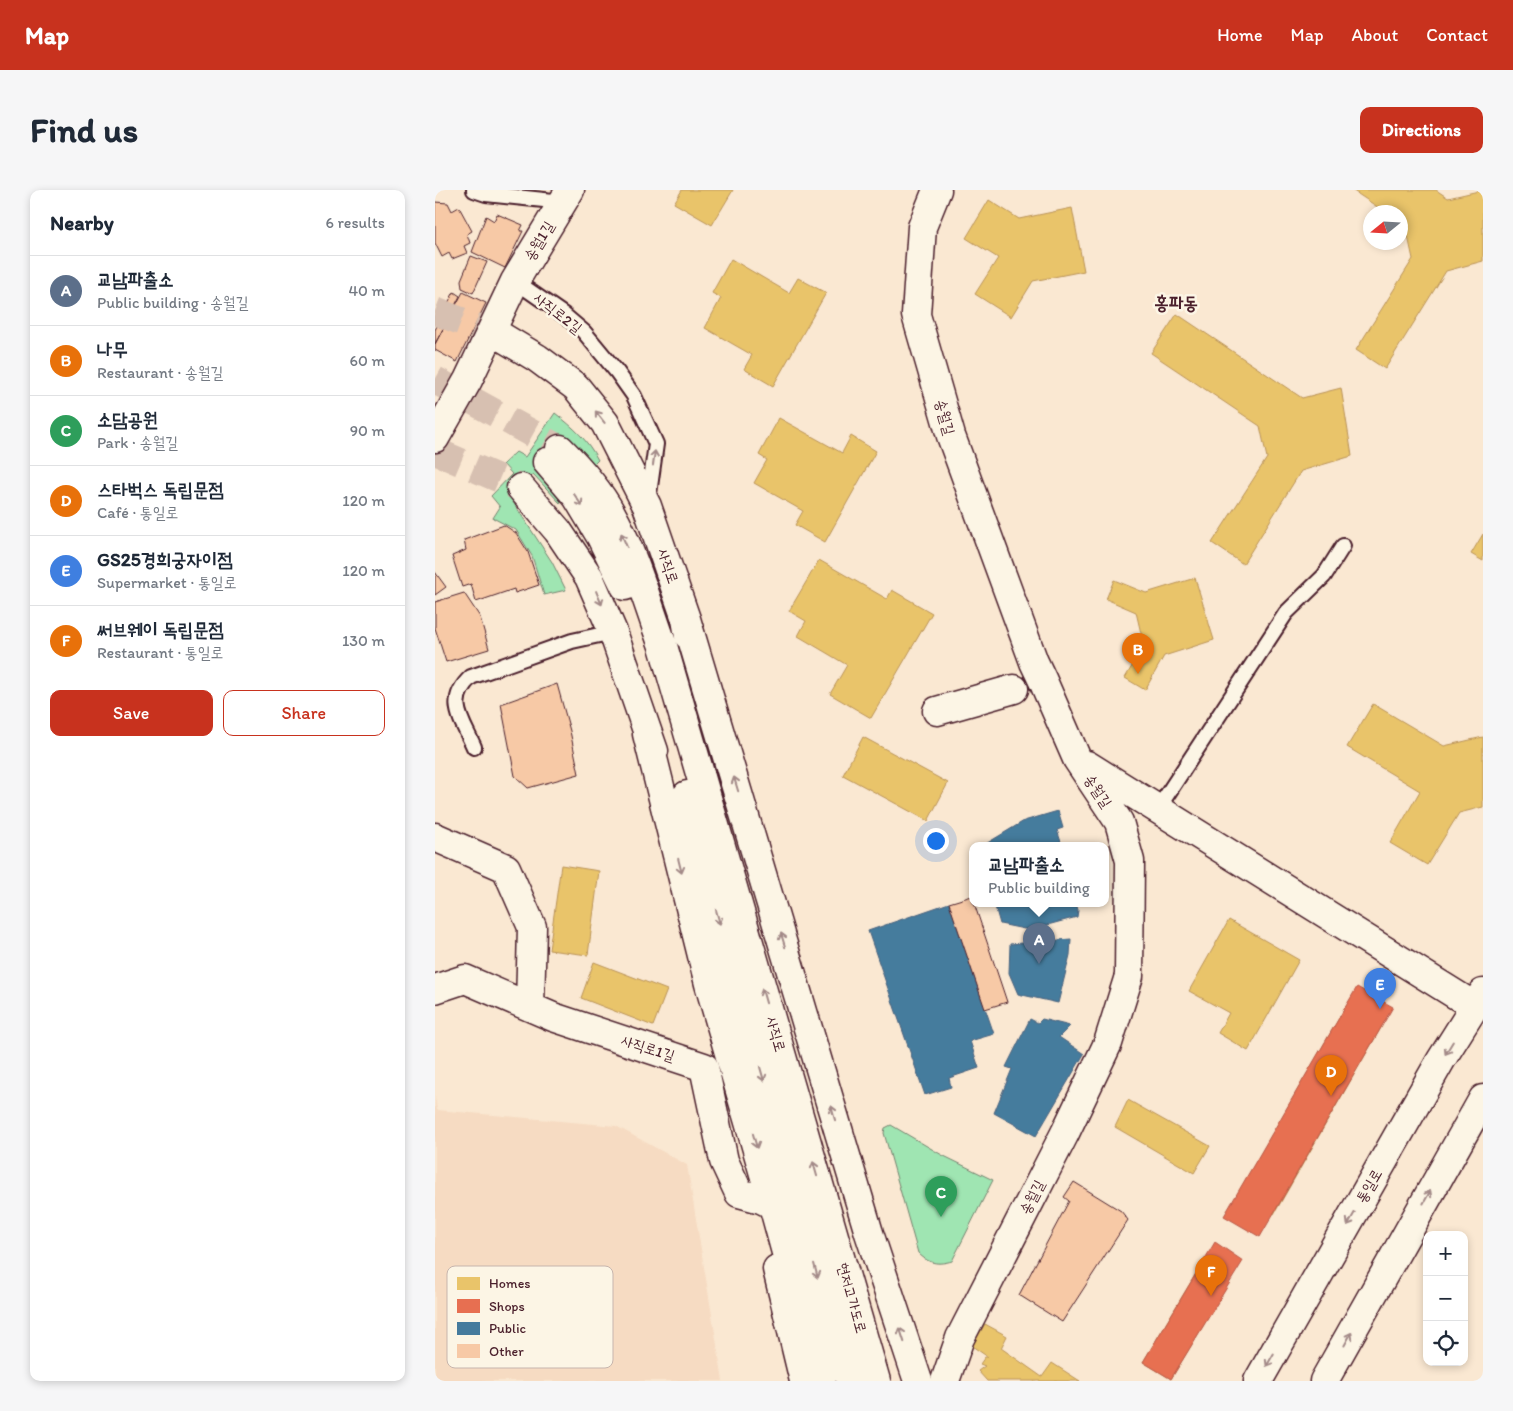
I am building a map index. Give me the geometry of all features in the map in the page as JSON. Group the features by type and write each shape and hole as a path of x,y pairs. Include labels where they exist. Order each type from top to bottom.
{"main road":[{"name":"송월길","path":"937,190 922,227 916,315 951,436 990,548 1033,662 1077,760 1119,822 1130,861 1129,976 1108,1043 1065,1133 960,1338 945,1381"},
{"name":"송월1길","path":"515,281 567,196"},
{"path":"435,438 468,380 515,281"},
{"name":"사직로","path":"502,337 537,358 575,387 605,423 647,506 686,619 722,853"},
{"name":"사직로","path":"803,1224 710,890 667,715 627,590 601,537 554,456 579,469 610,512 624,540 663,646 829,1216"},
{"name":"사직로","path":"521,488 558,531 589,576 613,632 647,734 710,890"},
{"path":"686,619 869,1233 919,1381 960,1338"},
{"path":"937,711 1013,689"},
{"path":"647,734 709,984 767,1202 821,1381"},
{"path":"1077,760 1157,810 1479,999"},
{"path":"435,837 505,868 532,927 530,1007"},
{"name":"사직로1길","path":"435,989 465,979 553,1017 704,1067 724,1162 739,1193 767,1202"},
{"name":"통일로","path":"1258,1381 1436,1069 1479,999"},
{"path":"1324,1381 1483,1099"},
{"path":"767,1202 804,1381"},
{"name":"현저고가도로","path":"829,1216 876,1381"},
{"name":"현저고가도로","path":"803,1224 850,1381"}],"lane":[{"name":"송월1길","path":"474,190 486,194 567,196"},
{"name":"사직로2길","path":"515,281 564,314 583,332 617,372 634,396 655,444 647,506"},
{"path":"1157,810 1286,613 1324,576 1343,546"},
{"path":"474,747 456,706 461,685 471,677 572,641 613,632"}],"shaded area":[{"path":"435,1096 437,1110 616,1126 687,1165 723,1381 435,1381"}],"green space":[{"path":"555,413 579,434 598,460 593,465 569,438 540,466 565,500 560,503 533,474 509,496 552,562 566,590 544,595 532,556 516,530 493,518 500,507 491,496 512,474 503,464 516,452 525,457"},
{"path":"891,1125 942,1155 993,1180 952,1261 934,1263 918,1253 884,1133 885,1128"}],"building: Homes":[{"path":"682,190 733,190 712,225 674,203"},
{"path":"1352,190 1436,190 1448,198 1483,190 1483,261 1446,271 1385,369 1356,350 1413,259 1408,236 1408,205 1374,205"},
{"path":"989,200 1019,219 1072,208 1084,271 1033,281 1011,317 975,294 998,258 966,238"},
{"path":"731,259 789,293 798,278 826,293 773,386 744,369 752,355 705,328 721,298 712,293"},
{"path":"1177,314 1302,398 1341,388 1352,456 1301,471 1243,564 1212,543 1267,458 1260,426 1151,353"},
{"path":"779,418 842,453 851,436 876,451 825,542 795,525 803,511 754,483 767,460 759,455"},
{"path":"1483,534 1483,561 1471,554"},
{"path":"819,560 887,599 892,590 932,613 871,718 830,694 847,665 798,636 806,621 789,611"},
{"path":"1195,578 1214,640 1164,656 1145,690 1125,678 1144,646 1136,612 1106,599 1114,580 1146,593"},
{"path":"1373,704 1444,746 1483,737 1483,807 1459,813 1427,865 1390,843 1420,791 1347,747"},
{"path":"863,737 948,783 928,821 843,775"},
{"path":"561,865 599,871 588,955 549,950"},
{"path":"1229,920 1299,960 1248,1051 1218,1033 1229,1013 1189,991"},
{"path":"594,962 667,990 653,1026 581,998"},
{"path":"1346,1006 1382,1026 1274,1214 1238,1193"},
{"path":"1128,1100 1210,1146 1194,1173 1115,1127"},
{"path":"1201,1265 1229,1283 1171,1379 1143,1362"},
{"path":"985,1324 1007,1336 1001,1348 1042,1377 1052,1363 1080,1381 987,1381 978,1371 985,1366 980,1364 985,1357 988,1357 972,1346"}],"building: Shops":[{"path":"1357,987 1393,1007 1260,1237 1224,1216"},
{"path":"1215,1242 1243,1261 1171,1379 1143,1362"}],"building: Public":[{"path":"1058,811 1063,828 1057,830 1061,842 989,842 1024,821"},
{"path":"949,903 994,1034 970,1041 979,1068 949,1078 951,1087 925,1095 868,931"},
{"path":"995,907 1077,907 1078,910 1077,917 1029,930 1000,924"},
{"path":"1071,939 1070,955 1058,1003 1018,994 1009,973 1010,944"},
{"path":"1030,1019 1038,1023 1042,1019 1070,1026 1059,1037 1084,1054 1036,1136 994,1113 1012,1069 1006,1067"}],"building: Other":[{"path":"435,202 448,203 452,211 459,207 472,231 467,234 470,243 464,246 467,253 452,259 449,253 442,257 435,243"},
{"path":"497,214 523,225 520,231 523,231 505,268 472,252 486,216 494,221"},
{"path":"471,256 487,262 473,293 462,288 461,280"},
{"path":"454,292 460,296 435,344 435,330 437,326 440,327 445,315 442,314"},
{"path":"463,292 486,303 457,362 435,350 435,344"},
{"path":"504,525 516,533 528,552 539,585 515,593 514,589 476,602 471,584 462,587 452,556 466,550 464,540"},
{"path":"435,572 446,587 435,595"},
{"path":"464,593 480,617 489,649 446,662 435,628 435,602"},
{"path":"557,684 579,774 528,788 515,776 501,704"},
{"path":"969,897 969,907 975,907 1007,1002 985,1009 949,903"},
{"path":"1074,1182 1121,1211 1128,1220 1062,1322 1019,1295 1069,1201 1064,1197"}],"tunnel":[{"path":"435,311 502,337"},
{"path":"435,380 560,449"},
{"path":"435,451 521,488"}],"place":[{"name":"나무","path":"1138,674"},
{"name":"교남파출소","path":"1039,964"},
{"name":"GS25경희궁자이점","path":"1380,1009"},
{"name":"스타벅스 독립문점","path":"1331,1096"},
{"name":"소담공원","path":"941,1217"},
{"name":"써브웨이 독립문점","path":"1211,1296"}],"district":[{"name":"홍파동","path":"1176,303"}]}
